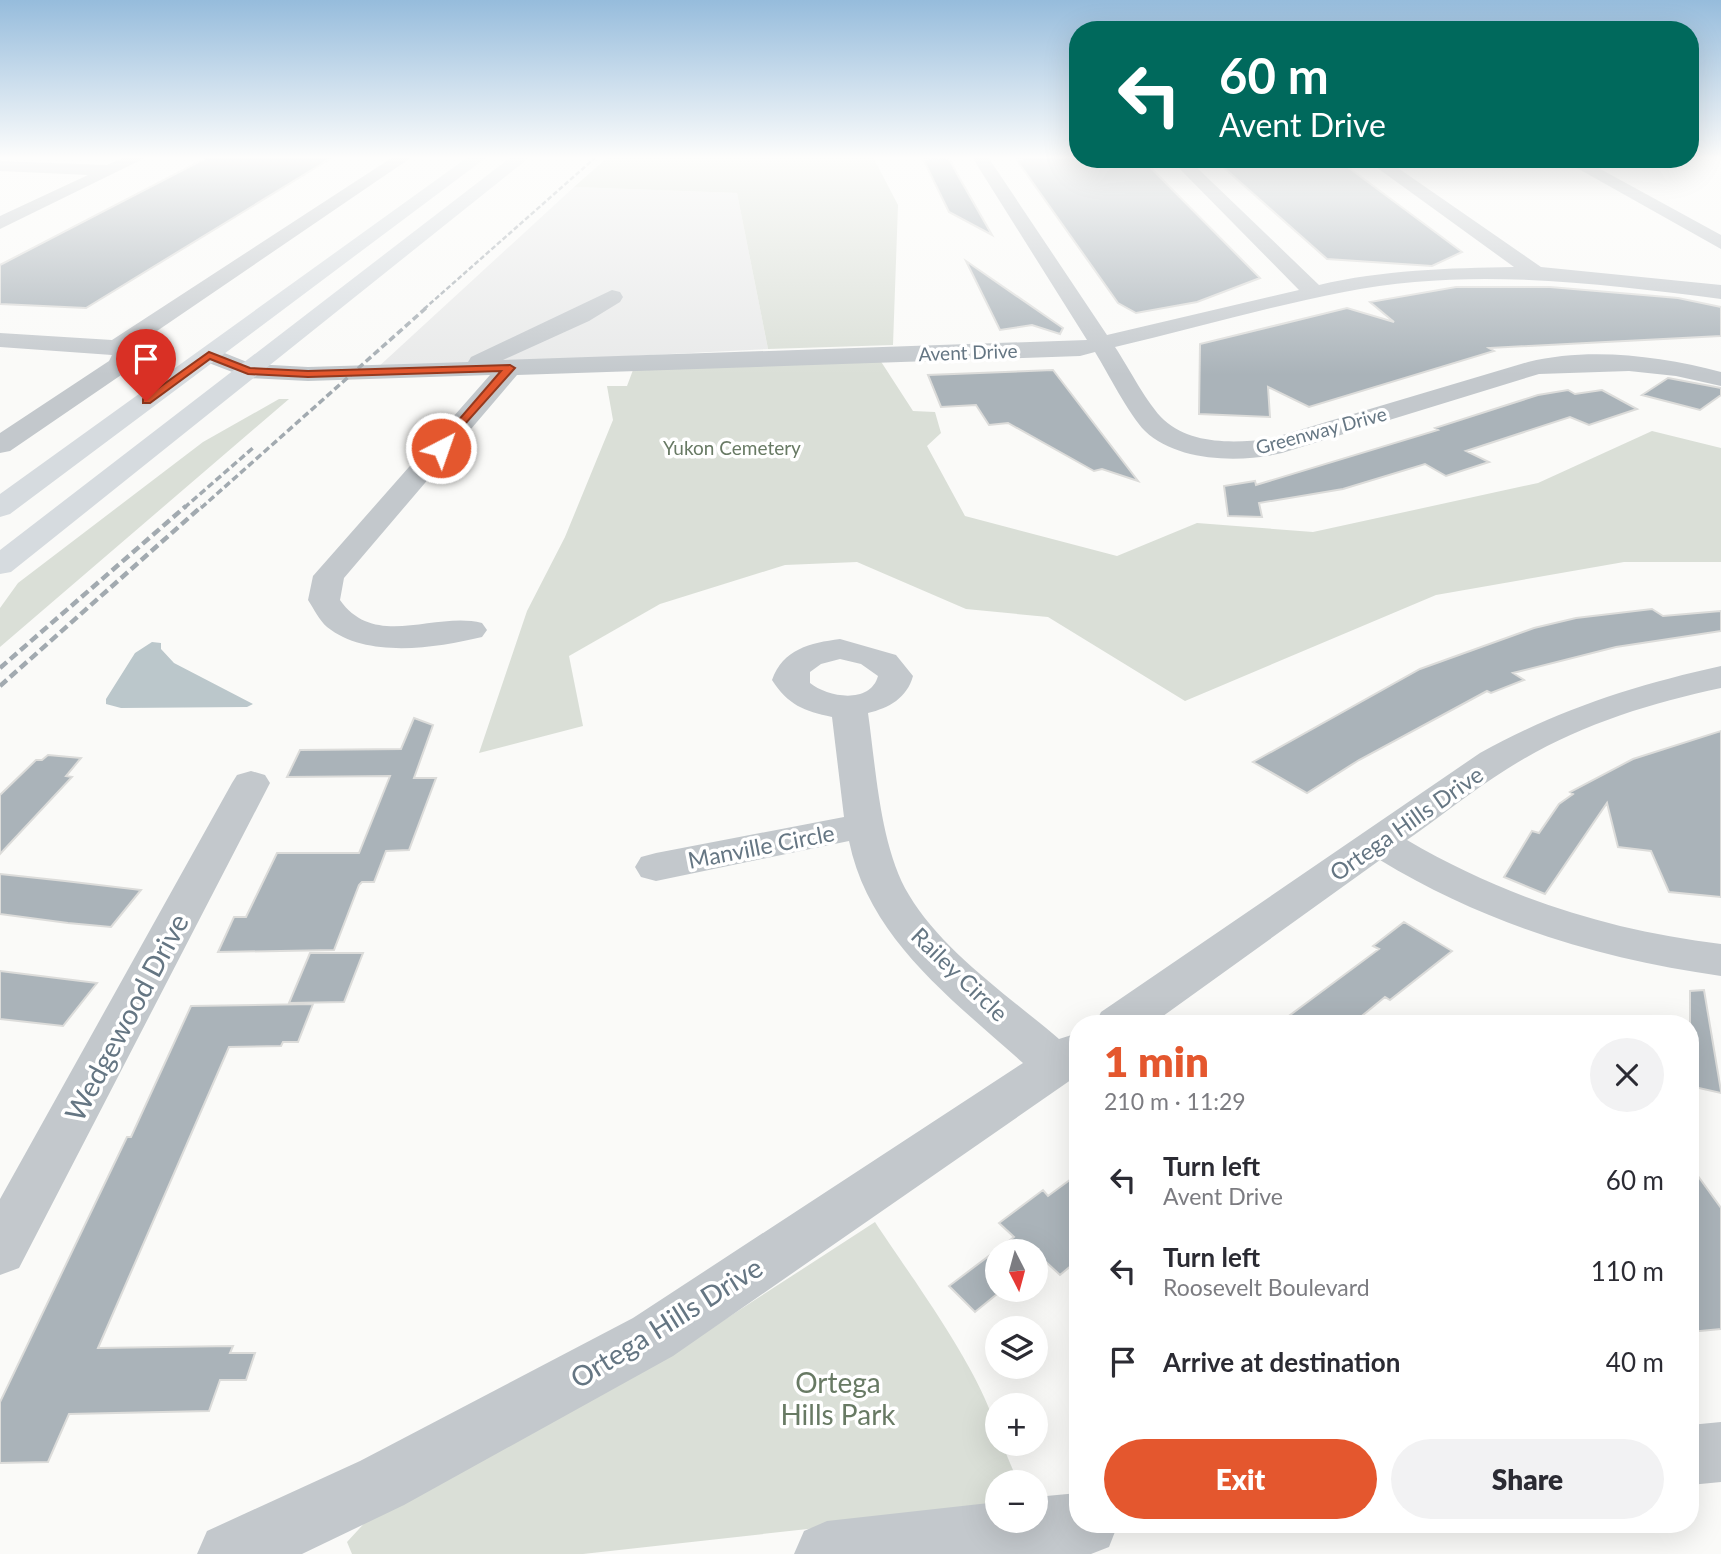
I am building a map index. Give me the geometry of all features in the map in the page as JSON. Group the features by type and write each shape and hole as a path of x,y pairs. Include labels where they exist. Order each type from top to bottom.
{"highway":[{"path":"0,509 380,230"},
{"path":"0,565 429,230"}],"street":[{"path":"0,340 117,347 294,230"},
{"name":"Greenway Drive","path":"1028,230 1154,425 1181,441 1229,450 1272,447 1537,367 1578,363 1641,364 1721,379"},
{"path":"1250,230 1314,292"},
{"path":"1474,230 1536,273"},
{"path":"1697,230 1721,243"},
{"name":"Avent Drive","path":"209,355 248,371 317,374 1080,349 1314,292 1406,277 1536,273 1655,282 1721,292"},
{"path":"462,370 580,316 612,297"},
{"path":"0,445 118,366 125,354 117,347"},
{"path":"470,630 411,638 375,634 340,621 324,600 329,576 510,368"},
{"name":"Ortega Hills Drive","path":"1131,1015 1493,761 1539,733 1599,708 1657,690 1721,677"},
{"name":"Railey Circle","path":"849,706 867,825 888,897 925,945 1068,1058"},
{"name":"Wedgewood Drive","path":"0,1251 251,783"},
{"name":"Manville Circle","path":"656,867 867,825"},
{"path":"1380,842 1420,867 1552,926 1617,944 1721,960"},
{"name":"Ortega Hills Drive","path":"230,1554 382,1483 653,1337 1068,1058"},
{"path":"1699,1454 1721,1452"},
{"path":"827,1554 1069,1526"}],"shaded area":[{"path":"528,230 744,230 768,349 376,369"},
{"path":"152,642 161,643 161,649 174,663 253,704 247,707 121,708 106,704 106,699 135,653"}],"green space":[{"path":"744,230 897,230 893,345 768,349"},
{"name":"Yukon Cemetery","path":"880,360 913,411 935,412 941,433 927,446 965,516 1117,556 1197,523 1313,532 1538,483 1652,431 1721,448 1721,562 1624,562 1436,595 1185,701 1048,617 966,609 857,562 785,565 660,604 569,656 583,726 479,753 527,611 565,537 613,420 607,386 627,386 633,370"},
{"path":"279,399 289,399 0,647 0,608 18,583 203,442"},
{"name":"Ortega Hills Park","path":"875,1222 948,1331 983,1394 985,1456 1007,1456 1013,1470 985,1470 985,1509 583,1554 352,1554 347,1542 382,1504 664,1359"}],"building":[{"path":"68,230 214,230 86,308 0,304 0,265"},
{"path":"1066,230 1212,230 1260,278 1197,302 1136,313 1118,303"},
{"path":"1294,230 1432,230 1462,252 1432,266 1327,259"},
{"path":"966,261 1063,328 1060,334 1032,325 1000,330"},
{"path":"1456,287 1550,287 1678,298 1721,307 1721,336 1489,348 1494,351 1309,407 1268,387 1270,417 1199,414 1200,344 1347,308 1394,322 1370,302"},
{"path":"1053,370 1138,481 1102,469 1094,471 1008,423 989,425 976,405 941,407 928,375"},
{"path":"1668,378 1721,388 1721,395 1700,410 1642,395"},
{"path":"1568,390 1575,394 1602,390 1637,409 1589,425 1570,417 1466,451 1489,462 1446,476 1425,464 1343,489 1259,503 1262,517 1228,516 1224,486 1255,481 1256,485 1438,430 1435,428 1538,395"},
{"path":"1652,609 1663,616 1721,611 1721,631 1616,647 1513,673 1524,680 1491,693 1487,691 1359,760 1307,793 1253,762 1420,669 1534,628 1576,618"},
{"path":"414,718 433,725 414,778 436,778 409,850 386,851 374,882 362,882 359,885 334,950 218,952 234,917 246,917 277,853 359,853 390,776 287,777 300,750 401,749"},
{"path":"1721,731 1721,897 1669,892 1651,851 1618,847 1607,803 1545,894 1504,877 1532,831 1539,833 1559,804 1573,794 1570,792 1633,759"},
{"path":"48,755 81,758 66,776 72,777 0,854 0,795 36,760 42,760"},
{"path":"0,874 141,890 111,927 68,923 0,914"},
{"path":"1404,922 1452,951 1390,1000 1385,997 1363,1015 1290,1015 1379,949 1373,946"},
{"path":"310,953 363,953 344,1002 289,1003"},
{"path":"0,971 97,983 63,1026 0,1019"},
{"path":"1704,990 1721,1093 1699,1088 1699,1015 1690,1015 1690,991"},
{"path":"313,1004 298,1042 283,1042 281,1046 229,1047 98,1348 233,1346 230,1353 255,1353 246,1380 220,1380 209,1411 69,1414 48,1462 0,1463 0,1402 127,1137 131,1137 191,1006"},
{"path":"1699,1177 1721,1208 1721,1329 1699,1331"},
{"path":"1069,1181 1069,1268 1060,1275 1048,1264 1048,1239 1011,1239 1014,1237 999,1223 1043,1190 1048,1196"},
{"path":"985,1259 985,1302 987,1302 975,1312 949,1286"}],"railway":[{"path":"424,309 514,230"},
{"path":"201,508 426,308"},
{"path":"184,508 254,447"},
{"path":"0,668 186,506"},
{"path":"0,686 202,506"}],"route":[{"path":"146,401 209,355 248,371 308,374 510,368 441,448"}]}
